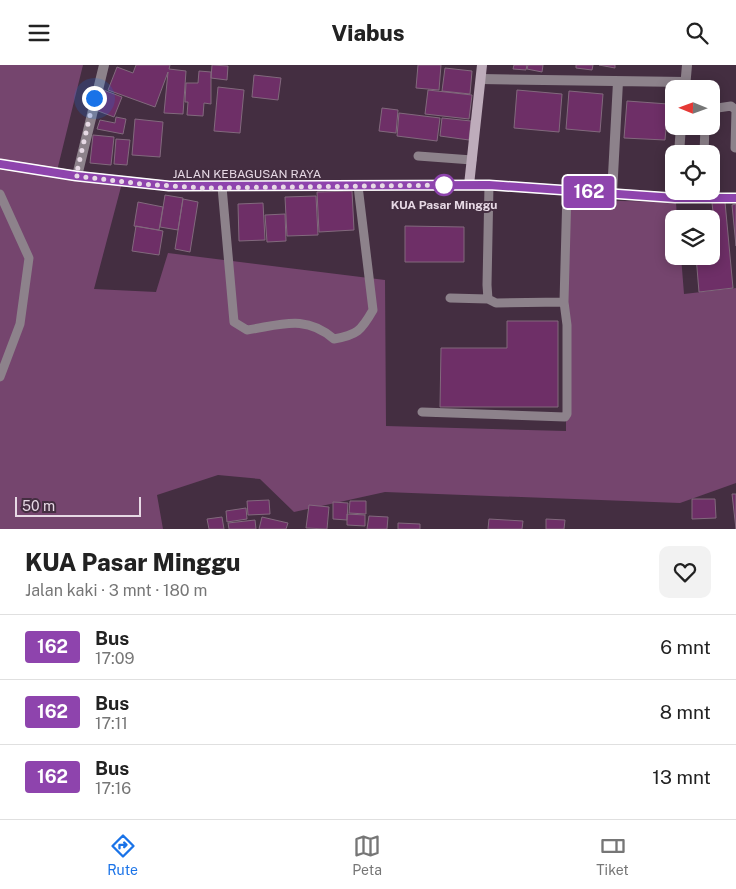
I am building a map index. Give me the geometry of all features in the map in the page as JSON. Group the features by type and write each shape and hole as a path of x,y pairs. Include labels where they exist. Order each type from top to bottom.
{"main road":[{"path":"469,185 482,65"},
{"name":"JALAN KEBAGUSAN RAYA","path":"0,164 76,176 169,186 489,185 612,194 665,194"},
{"name":"JALAN KEBAGUSAN RAYA","path":"720,197 736,198"}],"street":[{"path":"76,176 104,65"},
{"path":"686,80 687,65"},
{"path":"481,79 665,85"},
{"path":"612,194 618,82"}],"lane":[{"path":"720,108 731,106 736,110 735,148"},
{"path":"418,156 472,160"},
{"path":"488,299 489,185"},
{"path":"222,187 234,322 247,330 301,322 321,327 334,339 354,335 365,323 372,310 358,186"},
{"path":"422,412 565,417 567,414 564,302 568,191"},
{"path":"0,194 29,257 20,324 0,377"},
{"path":"450,298 488,299 496,303 564,302"}],"shaded area":[{"path":"0,65 83,65 56,175 122,183 94,289 156,292 168,253 385,280 386,426 566,431 566,200 676,202 676,210 665,210 665,265 682,265 684,294 736,288 736,483 680,503 385,492 294,512 260,479 218,475 157,495 163,529 0,529"}],"building":[{"path":"136,65 170,65 169,69 186,71 183,114 164,113 168,72 155,107 108,90 117,67 133,73"},
{"path":"212,65 228,66 227,80 211,78"},
{"path":"418,65 441,65 439,90 416,88"},
{"path":"514,65 527,65 526,70 513,69"},
{"path":"528,65 543,65 542,72 527,69"},
{"path":"576,65 593,65 592,70 576,68"},
{"path":"599,65 615,65 615,68"},
{"path":"445,68 472,71 470,94 442,91"},
{"path":"199,71 211,72 211,104 204,103 203,116 187,115 188,102 185,102 186,83 198,83"},
{"path":"254,75 281,78 278,100 252,97"},
{"path":"218,87 244,90 240,133 214,131"},
{"path":"101,89 122,97 114,117 93,109"},
{"path":"428,90 472,95 469,119 425,114"},
{"path":"517,90 562,94 559,132 514,128"},
{"path":"569,91 603,94 600,132 566,129"},
{"path":"627,101 665,104 665,140 624,138"},
{"path":"382,108 398,110 396,133 379,131"},
{"path":"399,113 440,118 437,141 397,136"},
{"path":"116,117 126,119 123,134 97,129 100,120 115,123"},
{"path":"442,118 471,121 469,140 440,136"},
{"path":"135,119 163,122 160,157 132,155"},
{"path":"93,135 114,137 111,165 90,163"},
{"path":"116,139 130,140 127,165 114,164"},
{"path":"352,191 354,230 319,232 317,192"},
{"path":"165,195 183,198 178,230 160,227"},
{"path":"316,196 318,235 287,236 285,197"},
{"path":"183,199 198,202 190,252 175,249"},
{"path":"138,202 163,207 159,230 134,226"},
{"path":"725,202 733,288 699,292 697,265 720,265 720,210 713,210 712,203"},
{"path":"263,203 265,240 239,241 238,204"},
{"path":"736,204 736,246 732,205"},
{"path":"285,214 286,241 267,242 265,215"},
{"path":"136,226 163,231 159,255 132,251"},
{"path":"405,226 464,227 464,262 405,262"},
{"path":"507,321 558,321 558,407 440,407 441,348 507,348"},
{"path":"732,494 736,494 736,529"},
{"path":"692,499 715,499 716,518 692,519"},
{"path":"269,500 270,514 248,515 247,501"},
{"path":"350,501 366,501 366,514 349,513"},
{"path":"333,502 348,503 347,520 333,519"},
{"path":"309,505 329,507 327,529 306,528"},
{"path":"246,508 247,519 227,522 226,511"},
{"path":"347,514 365,515 365,526 347,525"},
{"path":"369,516 388,517 387,529 367,529"},
{"path":"222,517 224,529 209,529 207,519"},
{"path":"262,517 288,523 286,529 259,529"},
{"path":"489,519 523,521 522,529 488,529"},
{"path":"546,519 565,520 564,529 546,529"},
{"path":"255,520 256,529 229,529 228,523"},
{"path":"398,523 420,524 420,529 398,529"}],"bus line":[{"name":"162","path":"0,164 142,184 204,188 489,185 675,198 736,198"}],"place":[{"name":"KUA Pasar Minggu","path":"444,185"}],"route":[{"path":"94,98 76,176 142,184 204,188 451,185 444,185"}]}
